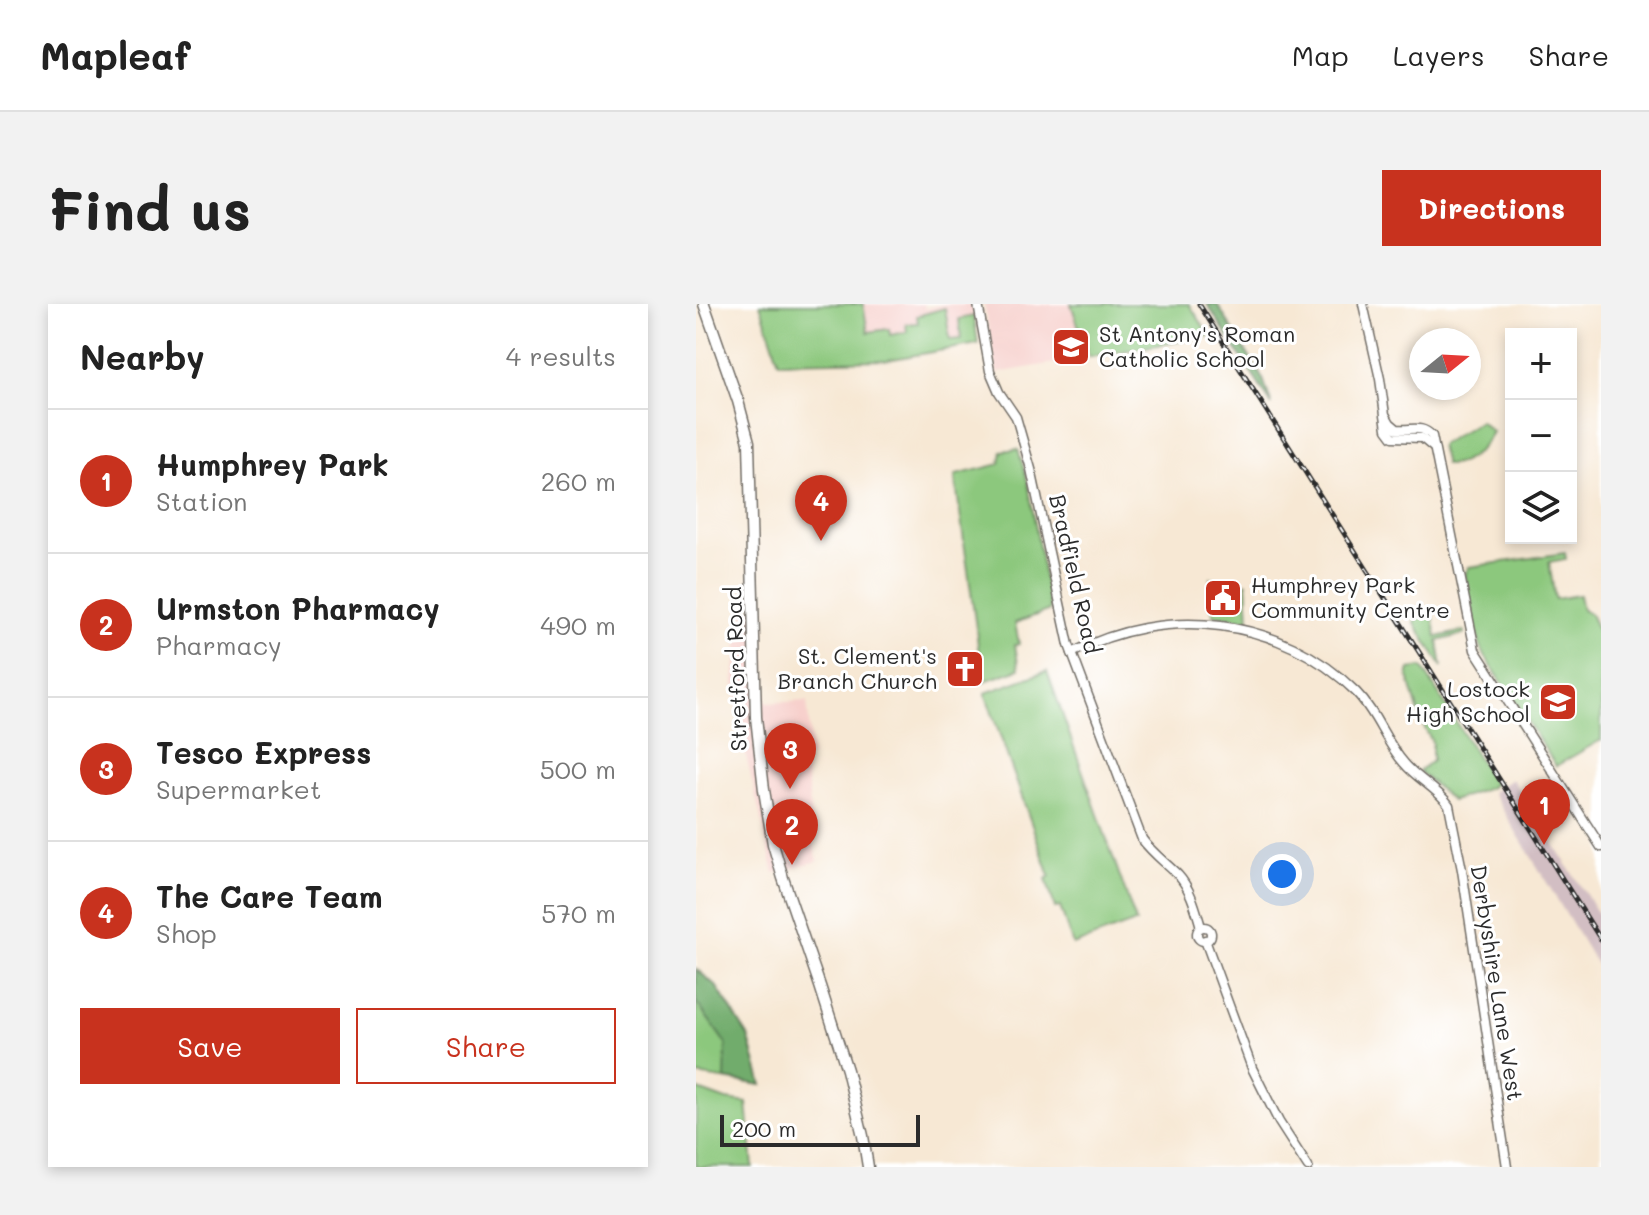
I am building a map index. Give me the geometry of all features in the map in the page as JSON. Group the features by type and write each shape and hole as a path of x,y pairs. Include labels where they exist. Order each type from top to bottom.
{"main road":[{"name":"Stretford Road","path":"704,304 743,416 751,456 756,717 768,815 783,878 855,1101 868,1167"}],"street":[{"name":"Bradfield Road","path":"978,304 987,363 999,392 1016,417 1031,469 1072,653 1142,839 1180,877 1192,899 1201,927 1210,932 1205,940 1252,1068 1279,1122 1308,1167"},
{"path":"1363,304 1372,338 1387,429 1393,437 1427,440 1435,451 1475,650 1601,847"},
{"name":"Derbyshire Lane West","path":"1072,653 1122,633 1182,624 1226,626 1271,638 1309,656 1344,680 1370,707 1405,764 1449,805 1507,1167"}],"shaded area":[{"path":"760,304 924,304 925,309 943,304 972,304 978,344 887,360 779,362"},
{"name":"St Antony's Roman Catholic School","path":"984,304 1189,304 1210,336 997,373"},
{"path":"763,609 766,703 807,701 812,756 805,760 818,861 774,873 740,730 734,682 746,610"},
{"path":"1512,779 1601,918 1601,972 1492,792"}],"green space":[{"path":"760,304 863,304 868,332 889,329 890,335 907,332 906,324 918,323 917,316 945,308 950,340 961,339 959,319 974,316 978,344 887,360 779,362"},
{"path":"1071,304 1189,304 1210,336 1089,357"},
{"path":"1207,304 1217,304 1263,379 1272,405"},
{"path":"1480,421 1492,432 1483,445 1467,460 1445,465 1440,445"},
{"path":"1018,449 1028,483 1050,610 1015,623 1019,669 982,682 955,477 1000,464 1002,451"},
{"name":"Lostock High School","path":"1565,553 1566,559 1549,562 1555,599 1579,595 1582,610 1590,614 1601,638 1601,740 1556,766 1483,653 1465,574 1469,567"},
{"path":"1211,578 1247,583 1249,620 1213,615"},
{"path":"1432,610 1437,637 1464,631 1465,634 1438,641 1442,667 1414,622"},
{"path":"1422,667 1494,784 1489,788 1452,801 1419,771 1432,761 1432,742 1421,721 1408,676 1410,669"},
{"path":"1047,671 1136,922 1073,945 1060,907 1055,908 1046,879 1050,876 985,693"},
{"path":"696,969 716,986 748,1036 762,1085 696,1075"},
{"path":"696,969 716,986 748,1036 762,1085 725,1079 726,1044 696,1002"},
{"path":"696,1089 726,1100 747,1103 753,1167 696,1167"}],"railway":[{"path":"1199,304 1601,940"}],"place":[{"name":"St Antony's Roman Catholic School","path":"1071,347"},
{"name":"The Care Team","path":"821,541"},
{"name":"Humphrey Park Community Centre","path":"1223,598"},
{"name":"St. Clement's Branch Church","path":"965,669"},
{"name":"Lostock High School","path":"1558,702"},
{"name":"Tesco Express","path":"790,789"},
{"name":"Humphrey Park","path":"1544,845"},
{"name":"Urmston Pharmacy","path":"792,865"}]}
